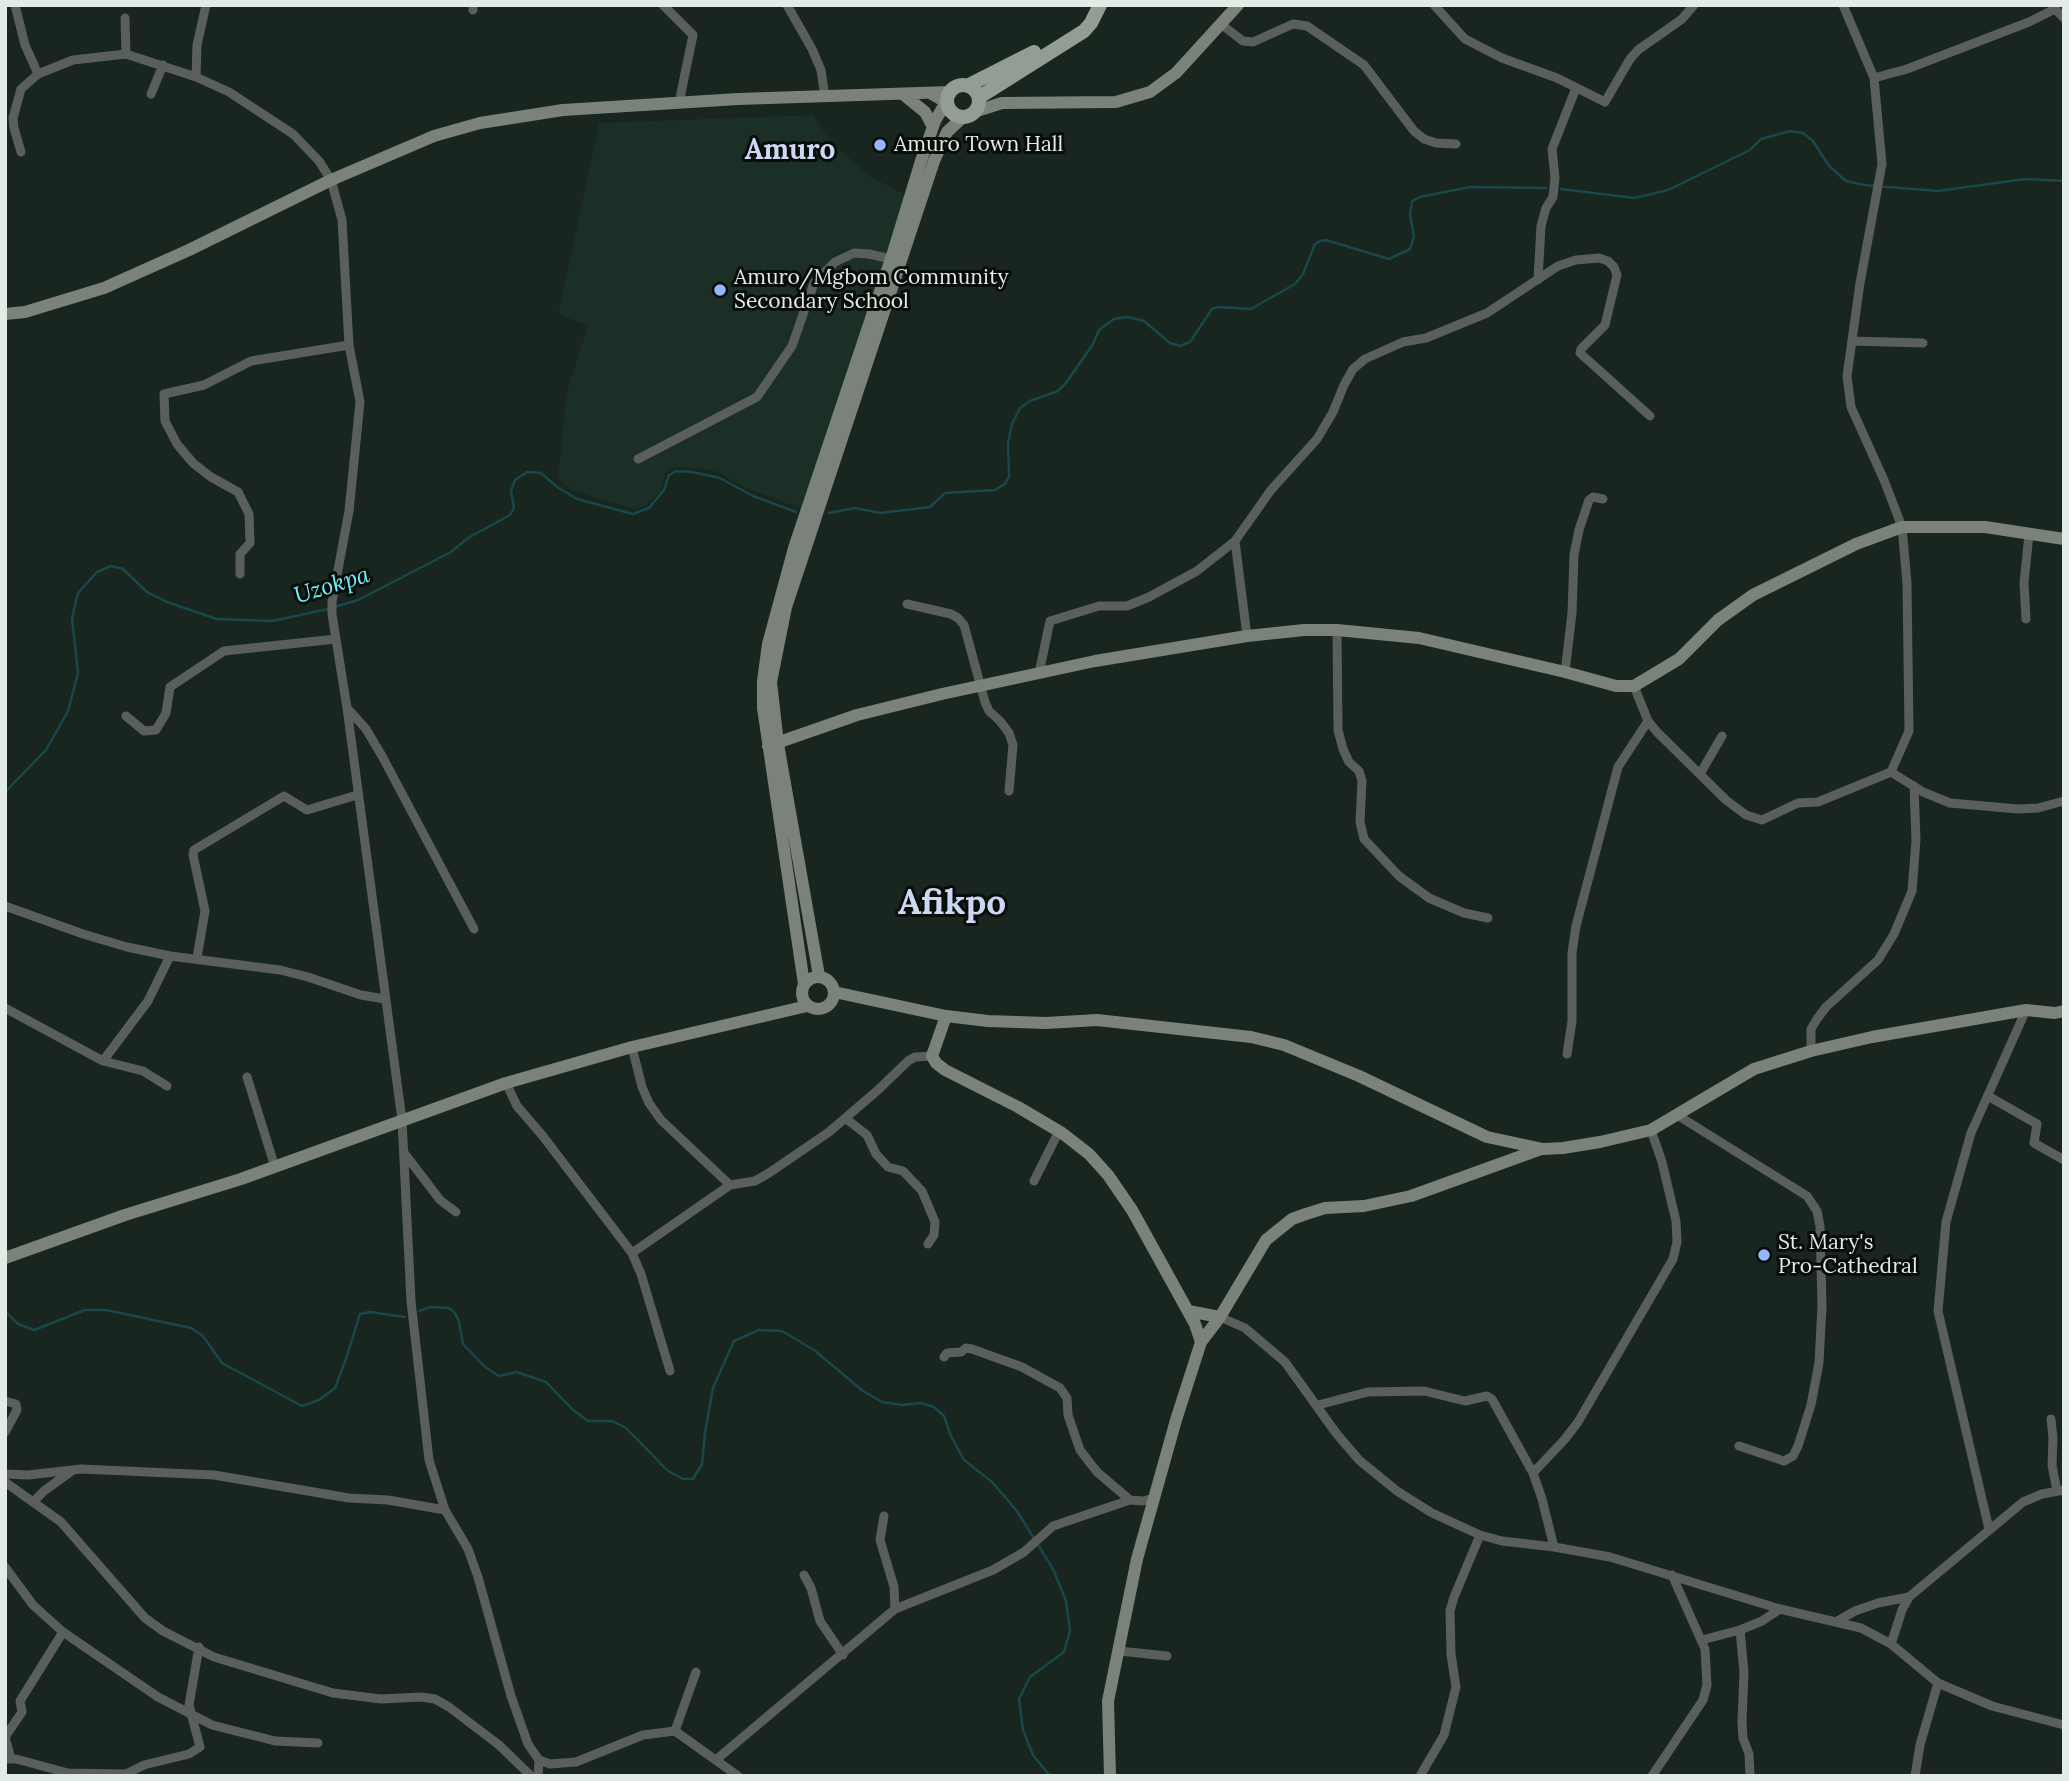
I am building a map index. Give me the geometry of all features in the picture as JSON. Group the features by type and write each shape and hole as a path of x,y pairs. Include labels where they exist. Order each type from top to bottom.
{"main road":[{"path":"1089,5 1076,27 1049,44 969,85 961,86 948,97 952,114 969,114 979,106 981,96 1084,31 1100,5"},
{"path":"969,85 981,96"}],"street":[{"path":"15,5 25,45 38,74"},
{"path":"196,77 197,44 206,5"},
{"path":"663,5 693,35 679,103"},
{"path":"787,5 821,70 825,97"},
{"path":"807,1006 802,994 804,984 773,745 771,682 786,607 937,153 947,131 969,114 1002,103 1116,102 1143,95 1176,73 1238,5"},
{"path":"1434,5 1465,39 1502,58 1557,78 1605,103 1638,50 1682,19 1694,5"},
{"path":"1634,686 1647,721 1726,800 1746,815 1762,820 1798,803 1818,802 1891,772 1909,732 1907,583 1902,527 1851,407 1847,376 1860,283 1882,164 1874,78 1843,5"},
{"path":"1874,78 1907,69 2004,32 2055,9 2064,18"},
{"path":"125,18 126,54"},
{"path":"1222,25 1243,41 1253,42 1293,24 1307,26 1323,34 1364,65 1414,131 1424,139 1436,143 1456,144"},
{"path":"21,152 13,128 16,101 21,89 38,74 74,60 126,54 196,77 229,92 293,134 331,180 342,220 349,345 360,402 349,511 332,614 402,1120 411,1301 429,1460 444,1510 468,1549 511,1696 528,1744 539,1760 550,1764 576,1762 643,1735 675,1731 718,1759 738,1776"},
{"path":"151,94 163,65"},
{"path":"1005,80 1006,91 1021,102"},
{"path":"1538,280 1541,226 1546,208 1553,197 1555,178 1552,149 1576,88"},
{"path":"5,314 25,312 104,288 189,250 331,180 434,136 480,123 563,110 679,103 930,93 948,97 933,127 891,260 793,548 768,644 763,681 763,708 773,745 819,976"},
{"path":"904,94 925,112 933,127"},
{"path":"981,96 1002,103"},
{"path":"638,459 757,397 792,346 814,283 835,262 854,253 891,260"},
{"path":"1039,673 1050,621 1099,606 1127,606 1149,597 1197,571 1235,541 1271,490 1317,439 1353,369 1365,359 1404,342 1426,338 1487,313 1558,266 1576,260 1599,258 1614,267 1617,275 1605,325 1580,353 1650,416"},
{"path":"1852,341 1923,343"},
{"path":"240,574 240,554 250,543 249,514 238,492 211,477 177,444 165,421 164,394 204,385 251,362 349,345"},
{"path":"1565,672 1572,613 1574,555 1579,530 1589,500 1593,497 1603,499"},
{"path":"773,745 857,715 980,685 1247,636 1304,630 1337,630 1419,638 1616,686 1634,686 1679,659 1718,620 1753,594 1856,544 1902,527 1985,527 2064,539"},
{"path":"2025,619 2024,583 2029,534"},
{"path":"1235,541 1247,636"},
{"path":"907,604 951,614 958,618 969,638 989,711 1009,733 1013,745 1009,792"},
{"path":"1337,630 1338,730 1349,762 1359,771 1362,781 1360,822 1364,839 1399,876 1429,898 1464,913 1488,918"},
{"path":"126,716 144,731 156,730 166,713 170,687 224,651 336,639"},
{"path":"347,708 366,729 382,756 474,929"},
{"path":"1567,1054 1572,1021 1572,953 1576,926 1618,768 1647,721"},
{"path":"1700,774 1722,736"},
{"path":"1891,772 1950,803 1989,808 2038,808 2064,801"},
{"path":"1811,1051 1811,1029 1817,1019 1826,1007 1878,960 1894,934 1912,891 1916,839 1914,786"},
{"path":"197,958 205,911 192,855 194,850 284,796 307,810 357,795"},
{"path":"5,906 127,947 170,956 280,970 361,995 385,999"},
{"path":"103,1061 148,1001 170,956"},
{"path":"5,1258 125,1215 275,1167 506,1083 632,1046 807,1006 819,1009 831,1003 834,992 829,981 819,976 804,984"},
{"path":"834,992 946,1016 1012,1022 1097,1020 1251,1037 1284,1045 1359,1076 1463,1128 1491,1139 1544,1149 1600,1142 1651,1130 1754,1069 1811,1051 1872,1037 2026,1010 2055,1013 2064,1011"},
{"path":"5,1008 103,1061 143,1071 167,1086"},
{"path":"1989,1529 1938,1311 1946,1222 1971,1133 2026,1010"},
{"path":"932,1056 946,1016"},
{"path":"632,1046 642,1087 649,1103 662,1120 730,1185"},
{"path":"632,1253 730,1185 755,1181 769,1173 845,1118 908,1061 915,1057 932,1056"},
{"path":"932,1056 945,1070 1018,1107 1059,1131 1089,1154 1108,1175 1132,1210 1188,1311 1201,1342"},
{"path":"247,1077 275,1167"},
{"path":"506,1083 517,1106 632,1253 641,1273 670,1371"},
{"path":"1988,1096 2037,1124 2034,1143 2064,1160"},
{"path":"1677,1115 1807,1196 1817,1211 1820,1226 1822,1306 1819,1363 1811,1405 1798,1446 1793,1456 1784,1461 1739,1447"},
{"path":"845,1118 867,1135 876,1154 888,1167 904,1171 922,1191 935,1222 934,1235 928,1244"},
{"path":"1532,1473 1578,1422 1673,1259 1677,1242 1675,1222 1662,1162 1651,1130"},
{"path":"1034,1181 1059,1131"},
{"path":"1491,1139 1501,1152 1500,1164"},
{"path":"1110,1776 1108,1701 1137,1559 1154,1498 1201,1342 1220,1317 1266,1240 1292,1219 1325,1208 1363,1206 1411,1196 1544,1149"},
{"path":"404,1153 440,1200 456,1212"},
{"path":"1188,1311 1220,1317 1245,1328 1286,1362 1336,1433 1359,1460 1397,1491 1432,1513 1480,1535 1502,1541 1610,1557 1780,1609 1861,1628 1891,1644 1938,1683 1992,1706 2064,1725"},
{"path":"944,1357 947,1353 972,1349 1022,1367 1060,1388 1067,1398 1068,1415 1080,1450 1097,1472 1130,1500"},
{"path":"1318,1405 1368,1392 1423,1391 1465,1401 1487,1396 1492,1399 1532,1473 1542,1499 1554,1547"},
{"path":"5,1402 16,1404 17,1410 5,1432"},
{"path":"1891,1644 1909,1597 2023,1502 2060,1490 2052,1465 2053,1438 2050,1419"},
{"path":"5,1474 28,1475 74,1469 214,1475 349,1498 388,1500 444,1510"},
{"path":"33,1502 74,1469"},
{"path":"5,1482 61,1522 145,1618 163,1630 214,1657 333,1693 381,1699 435,1699 499,1745 530,1776"},
{"path":"718,1759 895,1609 993,1570 1024,1552 1052,1526 1130,1500 1154,1498"},
{"path":"884,1516 880,1540 894,1587 895,1609"},
{"path":"1420,1776 1444,1735 1456,1687 1451,1654 1450,1611 1480,1535"},
{"path":"5,1567 33,1605 63,1632 158,1697 212,1724 275,1741 318,1743"},
{"path":"804,1575 820,1621 843,1655"},
{"path":"1652,1776 1703,1700 1707,1685 1707,1664 1702,1640 1672,1575"},
{"path":"1836,1622 1855,1611 1878,1603 1909,1597"},
{"path":"1702,1640 1740,1630 1780,1609"},
{"path":"1740,1630 1744,1672 1743,1738 1749,1754 1750,1776"},
{"path":"63,1632 20,1700 22,1712 5,1737 8,1759 68,1773 126,1773 144,1765 190,1754 200,1747 189,1705 199,1647"},
{"path":"1119,1651 1167,1656"},
{"path":"675,1731 696,1672"},
{"path":"1915,1776 1920,1745 1938,1683"},
{"path":"538,1776 539,1760"}],"shaded area":[{"name":"Amuro/Mgbom Community Secondary School","path":"813,115 829,139 868,175 905,195 802,509 743,487 716,471 682,467 665,474 661,490 647,505 636,510 572,490 558,478 567,390 588,326 558,314 599,123"}],"waterway":[{"path":"1561,189 1634,198 1668,190 1750,150 1761,139 1790,131 1803,133 1813,141 1829,166 1846,181 1864,185 1938,191 2025,179 2064,181"},
{"path":"829,513 855,508 880,513 930,507 945,493 995,490 1005,484 1009,476 1008,443 1012,424 1020,408 1030,401 1058,391 1093,344 1099,330 1114,319 1128,317 1144,321 1170,343 1180,346 1190,342 1212,309 1251,309 1295,284 1303,274 1315,244 1320,241 1326,240 1389,259 1410,249 1414,236 1410,215 1412,201 1420,197 1470,187 1546,188"},
{"name":"Uzokpa","path":"334,607 358,600 451,552 468,538 510,515 514,508 511,491 515,480 527,472 541,473 577,499 633,514 649,508 664,490 669,475 676,471 720,478 753,496 796,512"},
{"name":"Uzokpa","path":"5,792 46,750 68,711 78,673 72,618 78,593 97,572 111,566 123,569 147,592 167,602 217,619 272,621 328,609"},
{"path":"419,1311 430,1307 449,1308 459,1322 463,1344 485,1367 499,1376 517,1372 546,1382 573,1410 588,1421 612,1421 626,1428 668,1471 683,1479 693,1479 702,1464 713,1388 734,1341 759,1330 782,1331 814,1350 863,1391 882,1402 902,1405 921,1403 934,1407 944,1416 964,1460 992,1482 1017,1511 1053,1569 1066,1601 1070,1631 1064,1652 1030,1677 1019,1699 1023,1730 1033,1755 1050,1776"},
{"path":"5,1311 18,1324 34,1330 85,1310 106,1310 191,1328 203,1336 222,1363 302,1406 319,1400 335,1388 360,1314 370,1312 405,1317"}],"place":[{"name":"Amuro Town Hall","path":"880,145"},
{"name":"Amuro/Mgbom Community Secondary School","path":"720,290"},
{"name":"St. Mary's Pro-Cathedral","path":"1764,1255"}],"district":[{"name":"Amuro","path":"790,151"},
{"name":"Afikpo","path":"952,904"}]}
